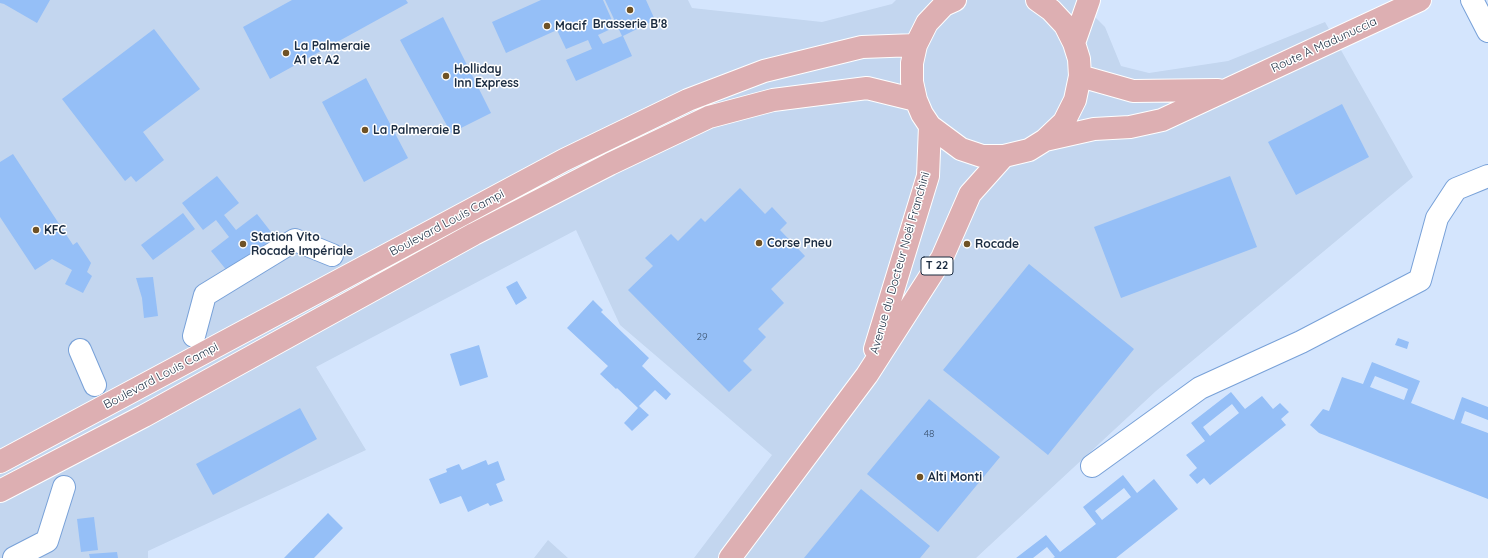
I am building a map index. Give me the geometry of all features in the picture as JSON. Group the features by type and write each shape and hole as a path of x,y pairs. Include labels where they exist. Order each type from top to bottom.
{"main road":[{"path":"955,0 944,6 927,23 916,45 912,70 912,82 916,100 922,114 930,126 961,149 982,156 1004,156 1029,150 1045,140 1064,122 1075,100 1080,76 1079,59 1074,43 1065,25 1051,10 1037,0"},
{"path":"1074,43 1089,0"},
{"name":"Route À Madunuccia","path":"1045,140 1094,129 1130,127 1162,120 1420,0"},
{"name":"Boulevard Louis Campi","path":"0,462 564,160 688,100 764,71 787,65 862,47 916,45"},
{"name":"Route À Madunuccia","path":"1080,76 1134,91 1228,90"},
{"name":"Boulevard Louis Campi","path":"0,491 144,416 474,234 610,164 709,117 773,100 867,88 916,100"},
{"name":"Avenue du Docteur Noël Franchini","path":"867,375 928,176 930,126"},
{"name":"Avenue du Docteur Noël Franchini","path":"730,558 867,375 942,258 970,194 1004,156"}],"lane":[{"path":"1472,0 1488,31"},
{"path":"1092,466 1200,388 1301,342 1420,280 1437,218 1456,189 1488,176"},
{"path":"194,336 205,295 295,240 332,255"},
{"path":"80,350 95,384"},
{"path":"14,558 47,541 64,487"}],"shaded area":[{"path":"0,0 688,0 692,8 822,22 892,4 896,0 1078,0 1105,27 1121,66 1149,73 1228,61 1325,22 1413,177 1156,391 976,558 694,558 772,455 620,325 576,230 316,367 366,450 148,551 148,558 0,558"},
{"path":"548,540 568,558 534,558"}],"building":[{"path":"0,0 50,0 37,23 0,3"},
{"name":"La Palmeraie A1 et A2","path":"292,0 406,0 408,3 270,79 243,27"},
{"path":"541,0 603,0 615,27 598,35 603,44 622,36 605,0 646,0 655,20 623,36 632,56 576,81 566,60 592,49 588,40 566,49 557,30 506,53 492,22"},
{"name":"Holliday Inn Express","path":"443,17 491,113 451,133 400,40"},
{"path":"154,29 200,89 143,132 164,160 136,182 131,176 125,181 62,99"},
{"name":"La Palmeraie B","path":"366,78 408,158 364,182 322,102"},
{"path":"1342,104 1369,157 1296,195 1268,142"},
{"name":"KFC","path":"13,154 73,245 77,242 91,263 87,272 92,276 83,293 65,284 72,270 52,259 35,270 0,217 0,162"},
{"path":"217,176 239,203 224,215 236,230 257,214 275,237 228,272 211,251 229,237 216,220 203,230 182,203"},
{"path":"1230,176 1257,247 1121,298 1094,227"},
{"path":"740,188 765,214 772,207 787,223 780,230 805,256 771,289 784,303 758,329 766,337 743,361 752,370 729,392 628,290 653,266 645,258 671,234 678,241 701,218 705,222"},
{"path":"183,213 195,229 153,260 141,245"},
{"path":"1029,264 1134,349 1048,455 943,370"},
{"path":"153,277 158,316 144,318 142,298 136,278"},
{"path":"517,281 527,298 516,305 506,287"},
{"path":"593,300 603,310 601,312 649,358 642,366 671,394 666,400 655,390 639,406 649,415 632,431 624,423 638,408 600,374 608,366 567,328"},
{"path":"1398,338 1409,342 1407,349 1395,345"},
{"path":"479,345 488,377 460,386 450,354"},
{"path":"1372,362 1420,381 1411,403 1454,420 1462,397 1488,407 1488,420 1465,411 1461,423 1488,433 1488,499 1319,433 1310,425 1323,409 1329,411 1342,377 1363,384","holes":["1375,376 1408,389 1404,400 1370,387"]},
{"path":"1231,392 1245,409 1262,396 1273,409 1280,403 1289,412 1281,419 1286,425 1210,485 1204,478 1197,484 1189,475 1197,468 1186,455 1205,441 1191,423","holes":["1232,404 1239,413 1210,436 1203,427"]},
{"path":"929,399 1000,457 938,532 867,474"},
{"path":"300,408 317,439 213,495 196,464"},
{"path":"486,460 488,465 498,461 505,480 496,484 503,501 490,506 488,503 468,512 461,496 440,504 429,479 447,472 446,469 459,464 462,470"},
{"path":"1123,475 1137,493 1154,479 1178,509 1116,558 1053,558 1055,557 1047,547 1033,558 1016,558 1046,535 1060,552 1096,524 1083,507","holes":["1124,488 1131,497 1102,520 1095,511"]},
{"path":"861,489 930,546 920,558 804,558"},
{"path":"328,513 343,528 314,558 284,558"},
{"path":"94,517 98,550 81,552 77,519"},
{"path":"117,552 118,558 90,558 89,554"}],"place":[{"name":"Brasserie B'8","path":"630,10"},
{"name":"Macif","path":"547,26"},
{"name":"La Palmeraie A1 et A2","path":"286,53"},
{"name":"Holliday Inn Express","path":"446,76"},
{"name":"La Palmeraie B","path":"365,130"},
{"name":"KFC","path":"36,230"},
{"name":"Corse Pneu","path":"759,243"},
{"name":"Station Vito Rocade Impériale","path":"243,244"},
{"name":"Rocade","path":"967,244"},
{"name":"Alti Monti","path":"920,477"}]}
